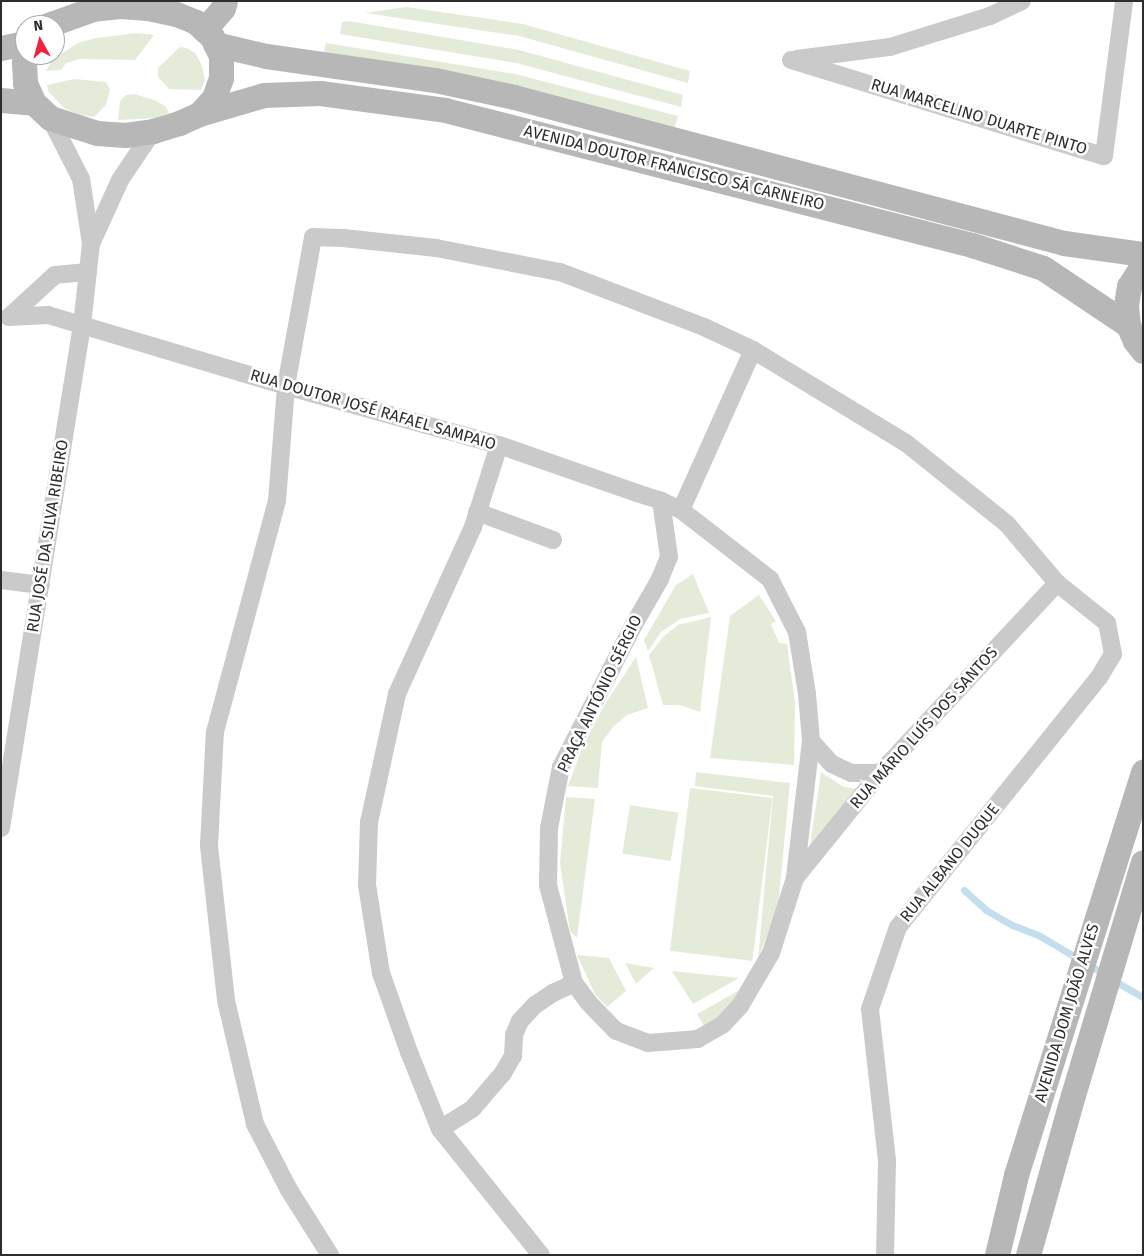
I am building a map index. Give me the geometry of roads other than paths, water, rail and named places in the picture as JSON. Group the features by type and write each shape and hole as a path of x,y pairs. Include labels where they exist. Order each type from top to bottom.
{"main road":[{"path":"199,114 214,98 222,78 221,56 210,37 225,1"},
{"name":"AVENIDA DOUTOR FRANCISCO SÁ CARNEIRO","path":"65,19 93,10 123,4 176,14 196,22 210,37 266,56 427,79 514,97 1064,243 1143,254"},
{"path":"1,48 15,45"},
{"path":"24,65 25,83 42,110"},
{"name":"AVENIDA DOUTOR FRANCISCO SÁ CARNEIRO","path":"1,100 42,110 97,132 125,136 153,131 199,114 264,95 320,93 445,110 972,245 1043,268 1128,325"},
{"path":"1143,264 1130,286 1126,306 1128,325 1135,342 1143,351"},
{"name":"AVENIDA DOM JOÃO ALVES","path":"997,1255 1016,1175 1143,772"},
{"name":"AVENIDA DOM JOÃO ALVES","path":"1028,1255 1073,1095 1143,862"}],"street":[{"name":"RUA MARCELINO DUARTE PINTO","path":"1022,1 990,16 890,46 791,60 1104,156 1124,1"},
{"name":"RUA JOSÉ DA SILVA RIBEIRO","path":"1,828 82,325 91,244 81,179 42,110"},
{"name":"RUA JOSÉ DA SILVA RIBEIRO","path":"91,244 120,180 153,131"},
{"path":"330,1255 289,1190 255,1124 226,1000 209,845 215,732 277,500 286,386 313,237 343,238 436,248 560,272 704,328 753,350 906,443 1007,524 1058,583"},
{"path":"5,320 55,275 88,272"},
{"name":"RUA DOUTOR JOSÉ RAFAEL SAMPAIO","path":"5,320 48,315 286,386 499,445 661,501"},
{"path":"681,510 753,350"},
{"path":"499,445 473,527 397,694 369,822 367,885 381,973 409,1052 440,1129 541,1255"},
{"name":"PRAÇA ANTÓNIO SÉRGIO","path":"661,501 681,510 770,579 797,632 812,741 795,878 771,953 740,1006 722,1025 698,1038 648,1043 616,1031 588,1003 574,983 548,885 549,828 561,766 633,626 660,579 669,557 661,501"},
{"path":"477,512 553,540"},
{"path":"1,580 41,585"},
{"name":"RUA ALBANO DUQUE","path":"884,1255 887,1161 870,1009 898,927 1100,676 1113,654 1107,623 1058,583"},
{"name":"RUA MÁRIO LUÍS DOS SANTOS","path":"795,878 880,773 1058,583"},
{"path":"812,741 832,764 851,772 880,773"},
{"path":"440,1129 473,1108 503,1073 513,1056 514,1035 520,1021 535,1005 553,993 574,983"}],"waterway":[{"path":"964,890 986,910 1012,925 1040,936 1104,974"},
{"path":"1113,980 1143,997"}]}
